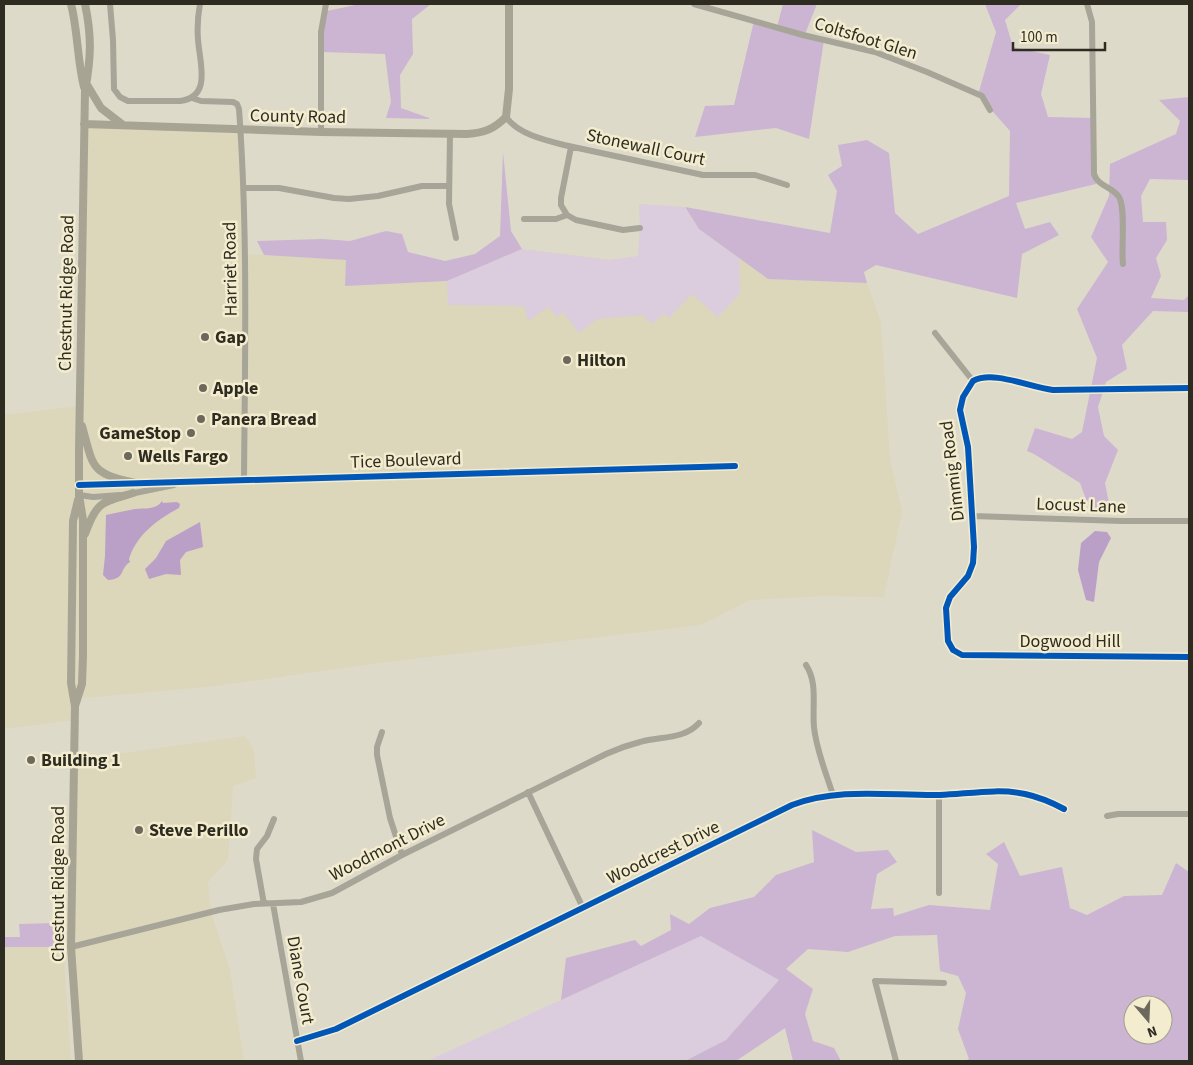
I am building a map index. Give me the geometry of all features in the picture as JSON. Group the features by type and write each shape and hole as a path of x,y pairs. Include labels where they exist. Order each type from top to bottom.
{"main road":[{"name":"Chestnut Ridge Road","path":"71,4 77,34 78,62 86,87"},
{"name":"Chestnut Ridge Road","path":"75,706 82,684 83,670 84,538 79,485 84,124 86,87 91,62 90,31 85,4"},
{"path":"506,117 509,89 509,4"},
{"path":"86,87 101,108 123,125"},
{"name":"County Road","path":"84,124 240,130 450,134 483,133 495,127 506,117"},
{"path":"80,418 91,458 97,468 110,477 136,483"},
{"path":"84,538 92,515 99,507 109,501 133,493"},
{"name":"Chestnut Ridge Road","path":"79,495 73,521 71,639 71,683 75,706 71,947 79,1061"}],"street":[{"path":"110,4 113,40 113,85 118,96 130,101 180,101 192,98 199,89 202,78 197,37 200,4"},
{"path":"320,132 321,32 326,4"},
{"name":"Coltsfoot Glen","path":"694,4 875,52 982,96 990,110"},
{"path":"1087,4 1092,22 1094,174 1099,183 1113,190 1120,199 1123,210 1123,264"},
{"name":"Harriet Road","path":"192,98 201,101 235,103 239,109 244,188 246,288 244,480"},
{"name":"Stonewall Court","path":"506,117 514,126 530,134 571,147 704,175 755,175 787,185"},
{"path":"450,134 450,211 456,238"},
{"path":"571,147 560,198 561,205 567,214 576,220 623,230 640,228"},
{"path":"244,188 279,188 349,199 378,196 422,186 449,186"},
{"path":"524,219 556,219 567,214"},
{"path":"935,333 973,381 994,377 1052,390 1189,388"},
{"name":"Dimmig Road","path":"953,650 948,641 946,608 950,597 968,576 973,563 973,516 968,447 960,410 962,397 973,381"},
{"name":"Tice Boulevard","path":"79,485 735,466"},
{"name":"Tice Boulevard","path":"79,495 98,496 133,493 196,481"},
{"name":"Locust Lane","path":"973,516 1121,521 1189,521"},
{"name":"Dogwood Hill","path":"953,650 964,656 1189,656"},
{"path":"806,665 813,682 816,738 833,795"},
{"name":"Woodmont Drive","path":"71,947 235,906 301,902 332,892 402,855 614,750 640,742 681,735 694,729 699,723"},
{"path":"382,732 377,747 377,755 390,818 402,855"},
{"path":"528,792 583,908"},
{"name":"Woodcrest Drive","path":"297,1041 336,1029 792,805 817,797 833,795 939,795 999,792 1023,794 1047,800 1064,809"},
{"path":"939,795 939,893"},
{"path":"1107,816 1118,814 1189,814"},
{"path":"264,904 256,859 257,849 267,836 274,819"},
{"name":"Diane Court","path":"273,904 301,1061"},
{"path":"896,1061 875,980 944,983"}],"shaded area":[{"path":"360,4 431,4 412,19 413,54 400,75 401,108 429,119 386,118 391,102 385,54 321,52 322,12"},
{"path":"783,4 817,4 805,34 824,40 809,139 776,128 695,137 705,106 734,105 754,21 777,27"},
{"path":"985,4 1021,4 1005,20 1013,47 1050,55 1041,94 1048,117 1094,118 1096,184 1016,203 1025,229 1050,222 1059,235 1022,254 1017,298 876,265 864,272 867,283 768,279 699,229 685,207 830,233 837,191 828,175 842,166 838,145 867,140 889,153 895,213 918,234 1009,196 1010,131 978,95 996,32"},
{"path":"1189,97 1189,179 1150,179 1141,196 1143,222 1166,222 1167,240 1156,258 1161,276 1151,298 1184,300 1189,295 1189,312 1153,311 1122,345 1127,369 1106,382 1098,407 1104,436 1118,450 1105,483 1111,513 1090,510 1080,483 1027,451 1035,428 1072,439 1082,432 1097,358 1077,309 1108,262 1091,237 1109,196 1110,164 1176,134 1180,121 1159,100"},
{"path":"84,124 241,129 246,254 346,260 345,286 447,281 522,249 610,260 638,256 639,204 684,207 699,229 768,279 867,283 881,322 890,459 902,512 884,597 825,596 750,600 701,625 379,663 216,686 76,698 75,720 4,729 4,415 80,406"},
{"path":"503,152 511,231 522,249 447,281 345,286 346,260 264,255 257,241 322,239 350,241 386,231 402,234 408,252 445,261 475,254 500,236"},
{"path":"639,204 684,207 699,229 739,258 740,293 718,317 692,294 669,318 664,313 652,324 642,315 597,319 579,333 563,312 557,317 548,307 528,321 524,306 448,305 447,281 522,249 610,260 638,256"},
{"path":"162,501 163,503 177,502 180,504 179,508 163,518 143,535 133,550 129,559 130,562 120,576 108,580 103,575 106,515 157,506"},
{"path":"200,522 203,547 186,552 180,560 181,575 166,574 149,579 145,569 156,558 166,541"},
{"path":"1095,531 1107,532 1111,538 1099,562 1094,602 1086,600 1078,570 1081,543"},
{"path":"245,736 254,750 256,778 233,786 228,860 208,882 211,912 230,970 244,1061 79,1061 74,1002 74,757 94,757"},
{"path":"812,830 856,852 888,850 897,862 877,874 871,909 893,908 894,916 929,905 990,910 998,864 986,854 1004,842 1020,876 1062,867 1070,908 1087,915 1124,896 1162,895 1176,863 1189,872 1189,1061 964,1061 969,1059 958,1029 966,993 958,976 940,971 937,935 895,936 848,952 808,949 786,969 813,989 805,1014 813,1041 834,1048 841,1061 793,1061 785,1028 736,1061 685,1061 726,1040 779,980 701,936 561,1000 566,958 635,940 641,946 671,930 670,914 689,924 710,908 754,897 776,875 814,862"},
{"path":"56,923 56,947 4,947 4,937 20,937 19,924"},
{"path":"701,936 779,980 726,1040 685,1061 427,1061"},
{"path":"4,944 63,944 71,1061 4,1061"}],"cycle path":[{"path":"1189,388 1053,390 1001,378 981,378 973,381 963,397 960,410 968,447 974,547 973,563 968,576 950,597 946,608 948,641 953,650 962,655 1189,657"},
{"path":"79,485 735,466"},
{"path":"297,1041 336,1029 792,805 810,799 847,794 940,795 1004,791 1025,794 1050,802 1064,809"}],"place":[{"name":"Gap","path":"205,337"},
{"name":"Hilton","path":"567,360"},
{"name":"Apple","path":"203,388"},
{"name":"Panera Bread","path":"201,419"},
{"name":"GameStop","path":"191,433"},
{"name":"Wells Fargo","path":"128,456"},
{"name":"Building 1","path":"31,760"},
{"name":"Steve Perillo","path":"139,830"}]}
